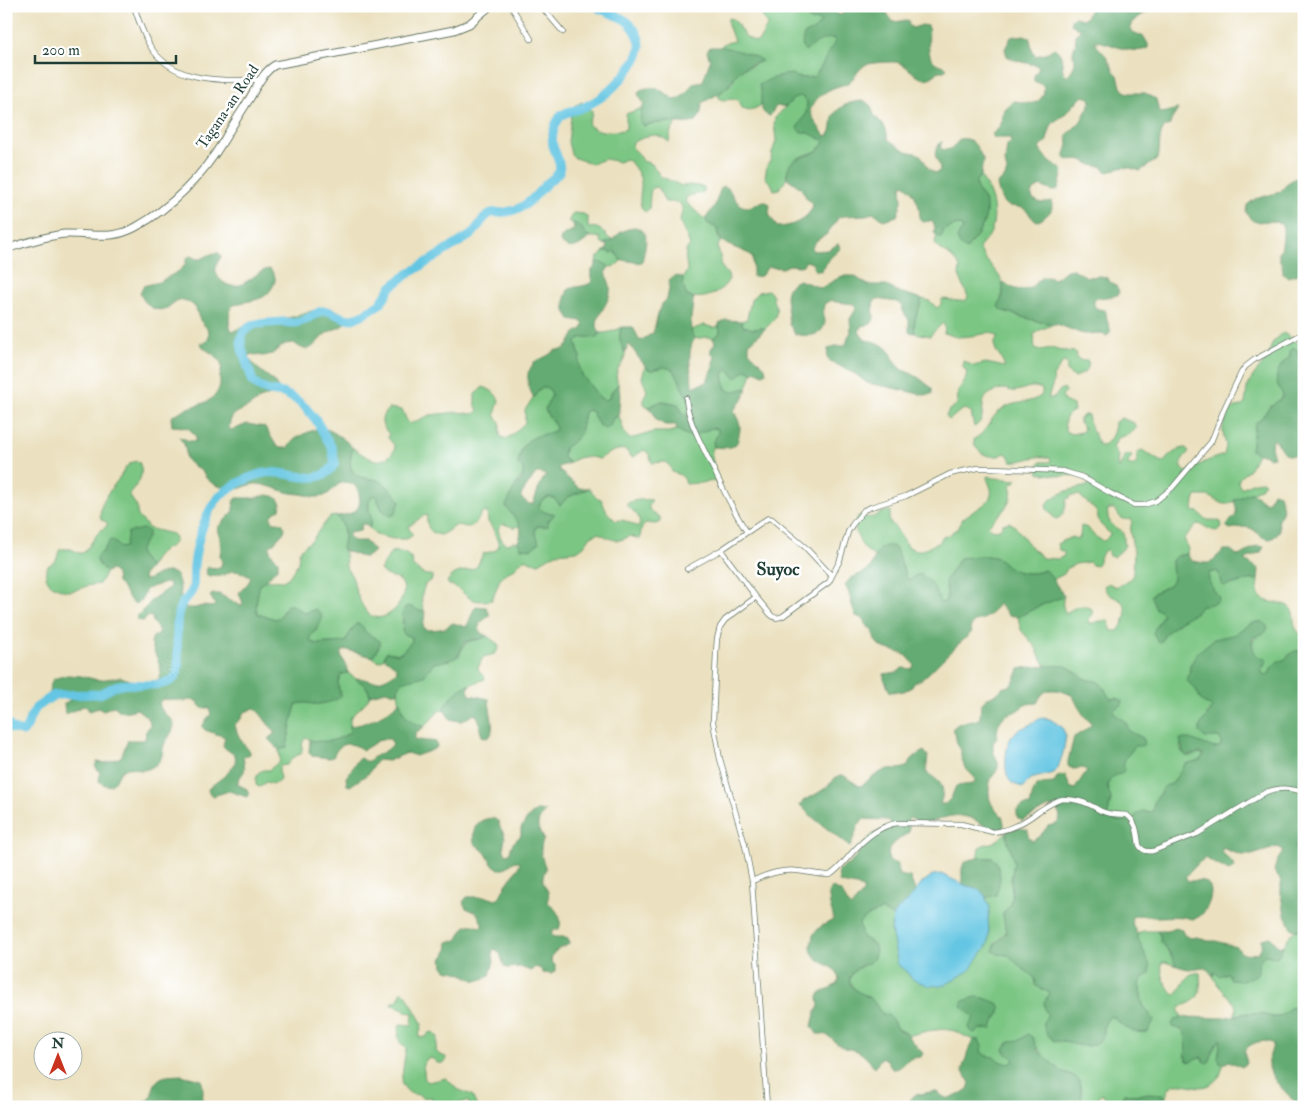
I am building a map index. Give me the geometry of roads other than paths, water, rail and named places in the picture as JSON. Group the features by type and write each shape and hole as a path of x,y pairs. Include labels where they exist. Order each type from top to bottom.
{"main road":[{"name":"Tagana-an Road","path":"6,249 54,236 72,234 114,235 127,231 143,222 182,193 196,178 223,142 261,80 271,68 280,64 454,30 469,24 487,7"}],"street":[{"path":"134,6 151,47 164,61 181,73 201,78 261,80"},
{"path":"511,6 530,39"},
{"path":"541,6 563,32"},
{"path":"721,550 756,598 773,617 780,618 829,582 840,560 848,532 864,510 906,496 950,474 978,468 1063,471 1082,477 1134,505 1144,505 1156,501 1172,488 1211,442 1224,409 1245,367 1254,360 1304,333"},
{"path":"686,398 688,412 700,440 726,496 747,532"},
{"path":"687,569 721,550 770,518 805,547 832,576"},
{"path":"756,598 725,620 720,626 716,653 713,722 720,759 743,838 752,881 767,1107"},
{"path":"752,881 765,875 784,871 832,874 863,842 888,825 897,823 961,824 998,832 1022,822 1046,806 1064,799 1087,803 1105,813 1127,815 1136,826 1140,848 1150,852 1196,834 1266,792 1277,788 1304,792"}],"water":[{"path":"1042,718 1050,719 1062,727 1066,736 1063,753 1058,768 1054,773 1030,779 1023,788 1012,783 1007,774 1006,759 1008,745 1010,739 1017,731"},
{"path":"941,874 976,888 984,894 990,908 988,918 989,934 988,944 970,970 945,985 930,986 912,979 898,965 891,930 893,917 899,908 907,902 923,882 933,875"}],"waterway":[{"path":"6,722 12,729 23,732 36,708 54,695 99,694 119,685 154,685 167,683 175,677 178,668 177,619 181,605 193,588 194,565 199,537 215,502 230,488 260,474 274,473 303,477 321,476 329,471 335,463 332,448 316,420 305,407 283,393 269,391 253,382 242,349 241,340 243,333 256,324 295,323 303,321 321,311 328,311 344,318 353,319 362,315 380,304 391,287 405,276 471,235 488,215 491,213 513,211 524,206 533,198 559,172 559,162 552,139 560,117 568,112 584,107 603,96 625,74 638,54 640,42 632,26 624,19 597,6"}],"district":[{"name":"Suyoc","path":"778,569"}]}
